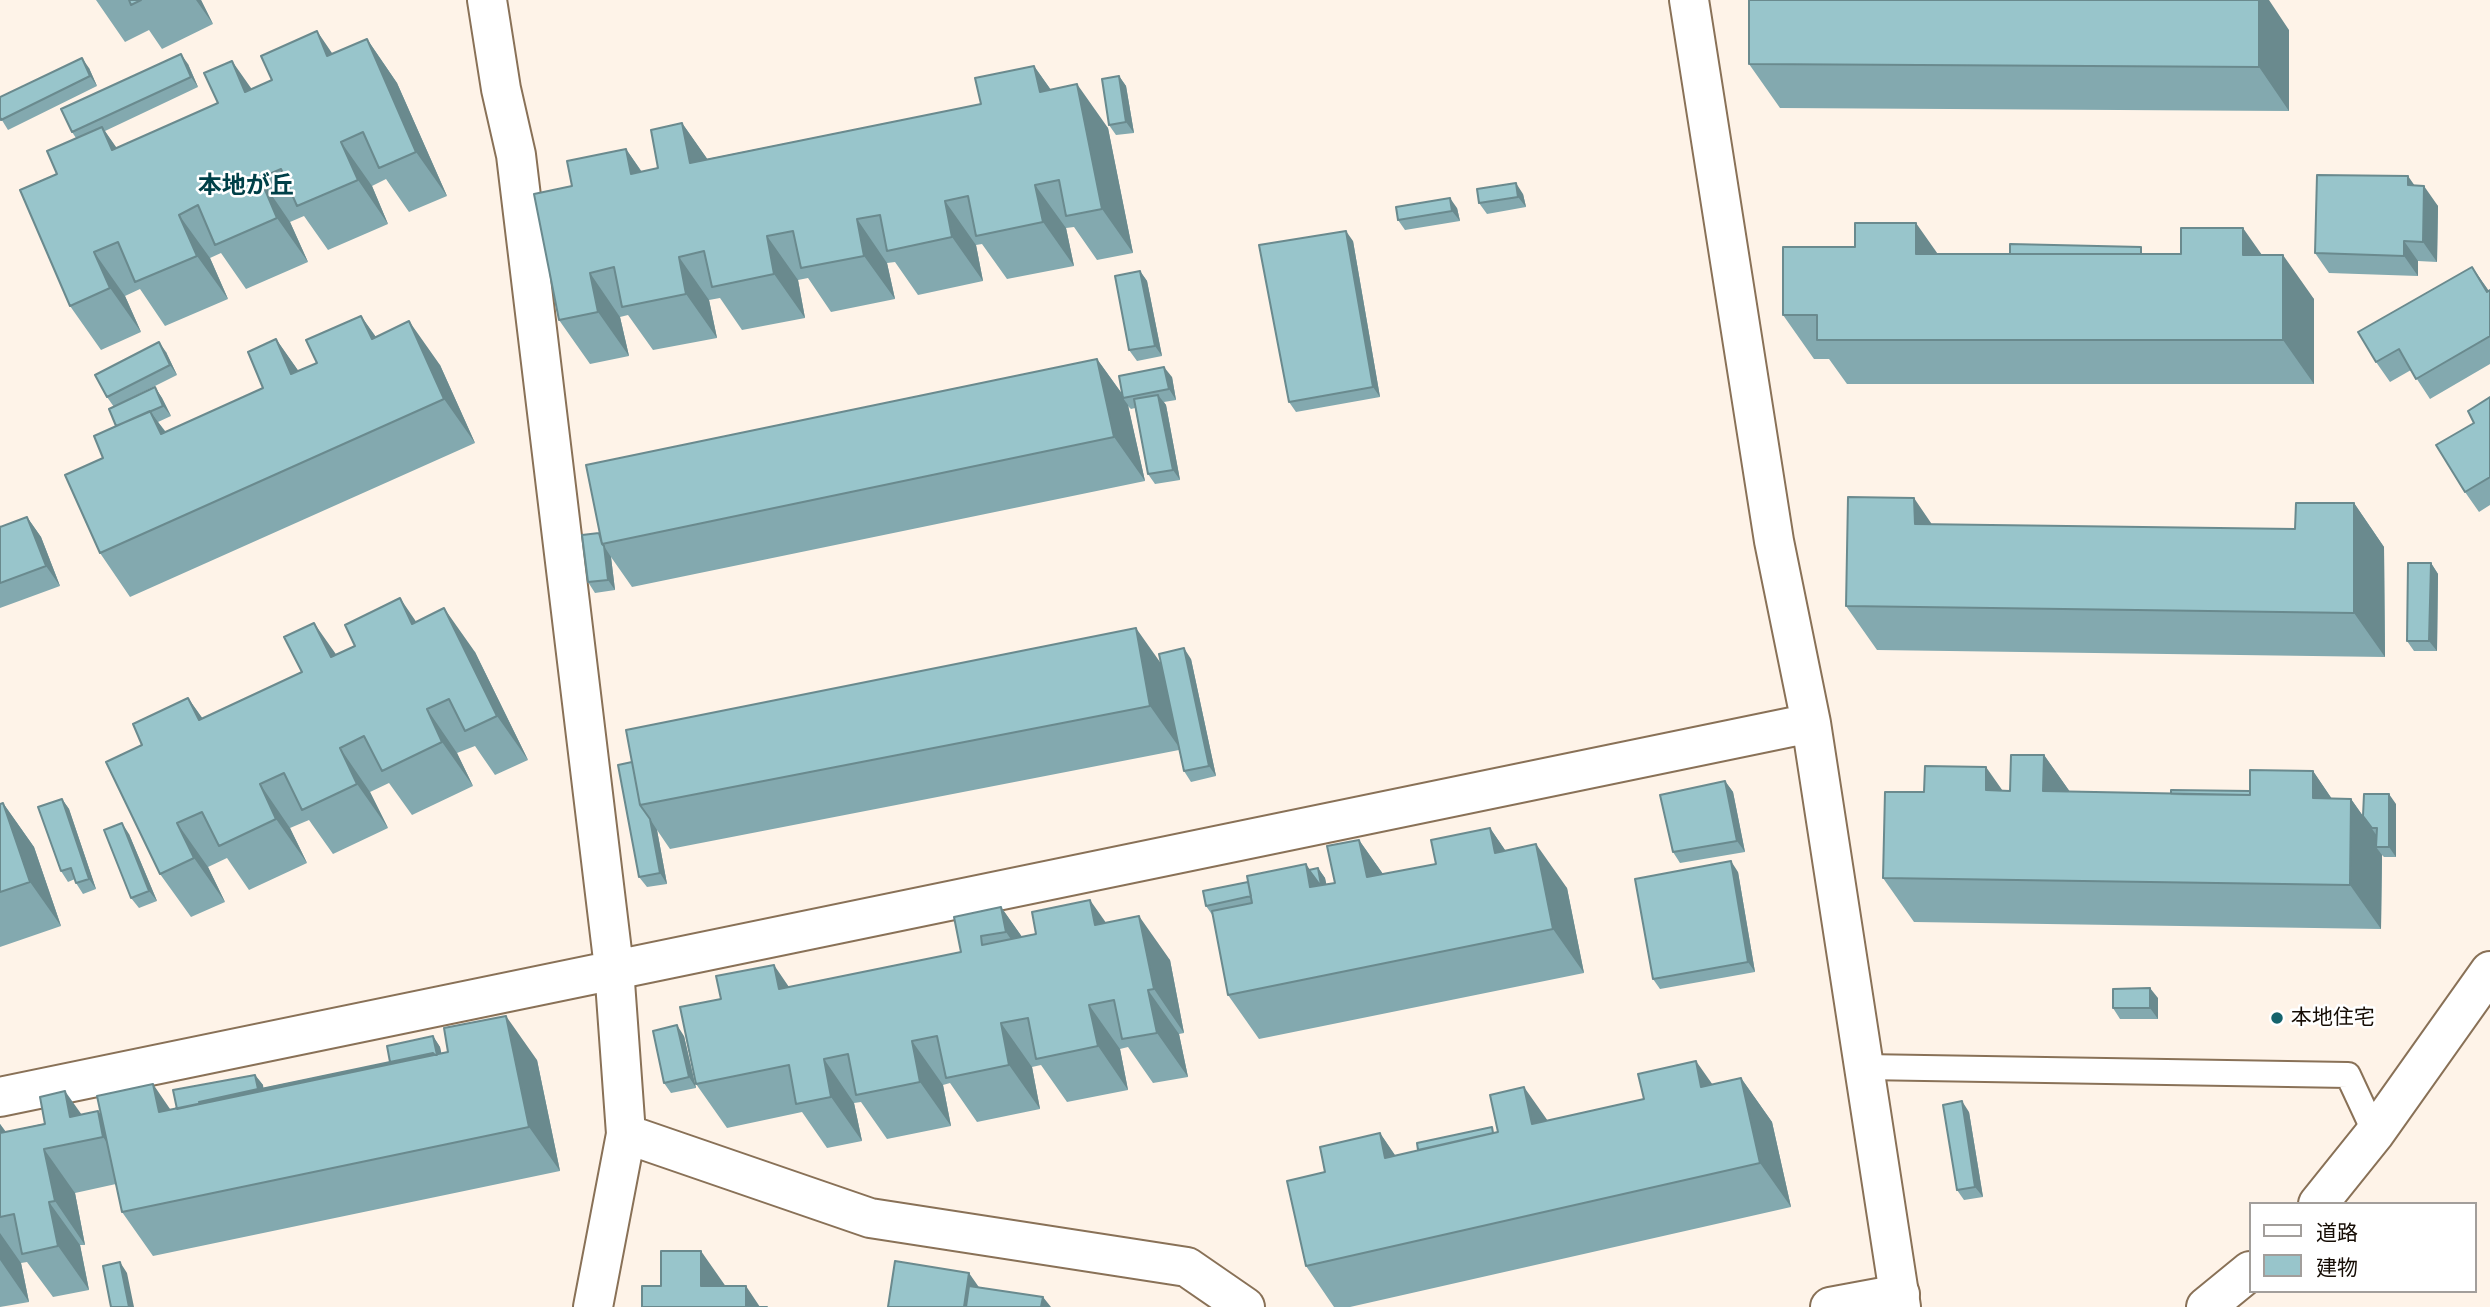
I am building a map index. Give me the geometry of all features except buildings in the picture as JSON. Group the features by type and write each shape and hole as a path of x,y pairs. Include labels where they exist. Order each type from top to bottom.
{"street":[{"path":"487,0 501,89 516,155 614,968 626,1134 593,1307"},
{"path":"1689,0 1772,527 1811,723 1900,1300 1830,1307"},
{"path":"0,1097 614,968 1811,723"},
{"path":"2320,1202 2375,1133 2490,971"},
{"path":"626,1134 870,1218 1187,1267 1245,1307"},
{"path":"2206,1307 2248,1273"}],"lane":[{"path":"1864,1067 2348,1075 2375,1133"}],"place":[{"name":"本地住宅","path":"2277,1018"}],"district":[{"name":"本地が丘","path":"246,186"}]}
